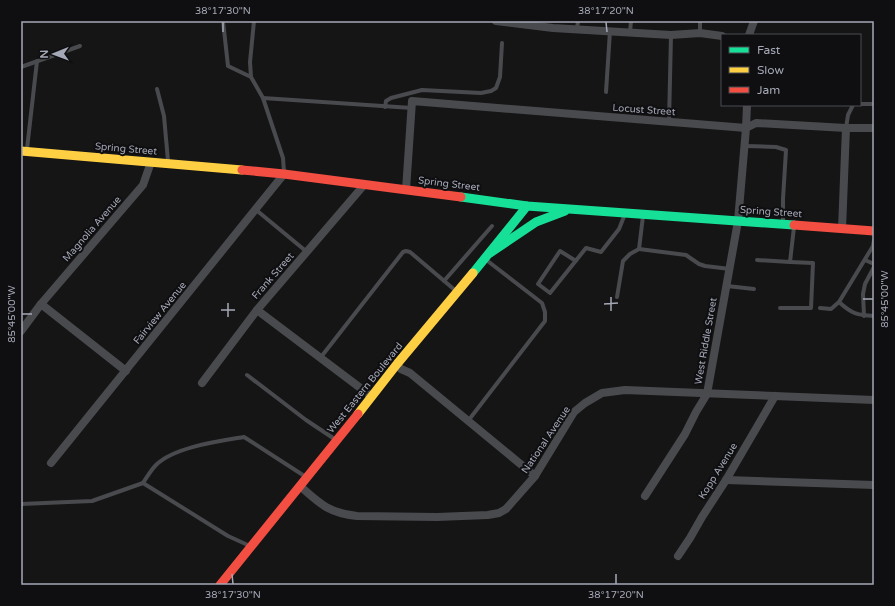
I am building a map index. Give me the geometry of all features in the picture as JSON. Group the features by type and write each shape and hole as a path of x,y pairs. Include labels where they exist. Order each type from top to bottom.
{"main road":[{"name":"Spring Street","path":"24,151 284,174 528,206 874,231"},
{"name":"West Eastern Boulevard","path":"220,585 397,364 528,206"},
{"path":"488,256 536,222 553,214 570,209"}],"street":[{"path":"496,21 553,28 578,25 610,31 671,35 700,33 721,36"},
{"path":"749,34 754,21"},
{"path":"406,190 412,104"},
{"name":"Locust Street","path":"412,104 746,128 756,123 874,128"},
{"name":"West Riddle Street","path":"644,496 685,434 707,394 738,221 747,106"},
{"path":"842,228 846,128"},
{"name":"Magnolia Avenue","path":"21,331 41,304 143,185 151,162"},
{"name":"Fairview Avenue","path":"51,463 284,174"},
{"name":"Frank Street","path":"202,382 257,310 364,185"},
{"path":"41,304 126,371"},
{"path":"257,310 371,396"},
{"path":"397,364 402,369 410,373 535,476"},
{"name":"National Avenue","path":"300,486 323,506 344,515 437,517 488,515 499,513 506,509 535,476 574,412 585,403 602,394 625,390 874,400"},
{"name":"Kopp Avenue","path":"678,556 726,480 775,396"},
{"path":"726,480 874,485"}],"lane":[{"path":"223,21 228,66 251,77"},
{"path":"254,21 250,62 251,77 263,98 283,158 284,174"},
{"path":"630,32 631,21"},
{"path":"700,21 700,33"},
{"path":"606,92 610,31"},
{"path":"669,122 671,35"},
{"path":"385,107 386,101 391,98 416,91 432,90 481,93 496,88 500,77 502,43"},
{"path":"21,67 80,46"},
{"path":"24,151 37,61"},
{"path":"157,89 164,116 168,164"},
{"path":"263,98 385,107 412,104"},
{"path":"861,104 874,104"},
{"path":"846,128 848,115 852,106"},
{"path":"745,146 776,146 786,150 783,224"},
{"path":"256,210 307,252"},
{"path":"576,261 560,251 538,284 550,293 576,261 586,248 601,252 619,229 626,212"},
{"path":"639,249 643,214"},
{"path":"790,262 794,225"},
{"path":"444,281 492,226"},
{"path":"820,308 831,309 839,302 873,246 874,240"},
{"path":"617,297 623,261 630,254 639,249 686,255 699,264 705,266 730,269"},
{"path":"321,358 403,252 410,252 458,292"},
{"path":"468,421 545,321 545,312 542,303 488,256"},
{"path":"757,260 813,263 811,308 780,308"},
{"path":"865,260 874,264"},
{"path":"864,316 863,294 865,284 874,267"},
{"path":"727,286 754,289"},
{"path":"839,302 852,313 864,316 874,316"},
{"path":"247,375 306,420 337,440"},
{"path":"21,504 92,501 143,483 156,465 175,453 206,444 244,437 307,477"},
{"path":"143,483 228,536 251,547"}],"traffic: fast":[{"path":"461,197 527,206 794,225"},
{"path":"473,273 527,206"},
{"path":"490,253 536,222 565,211"}],"traffic: slow":[{"path":"21,151 242,170"},
{"path":"358,414 397,364 473,273"}],"traffic: jam":[{"path":"242,170 461,197"},
{"path":"794,225 874,231"},
{"path":"220,585 358,414"}]}
